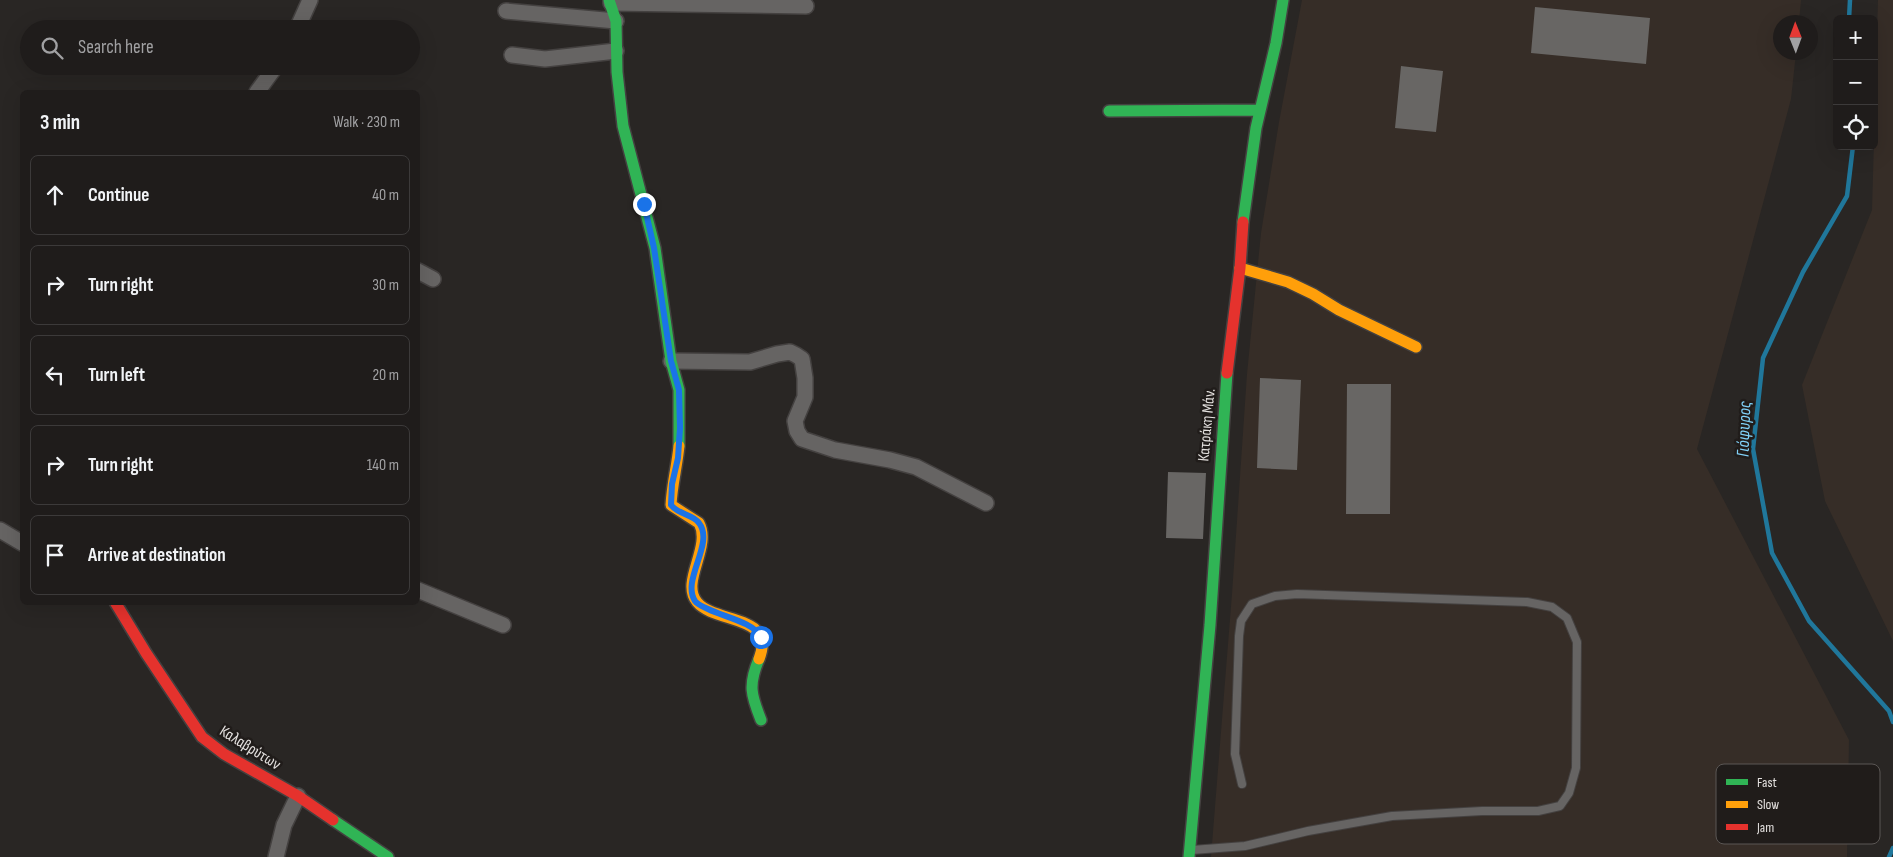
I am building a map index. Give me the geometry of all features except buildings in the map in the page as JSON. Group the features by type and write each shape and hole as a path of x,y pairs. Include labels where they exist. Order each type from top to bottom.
{"street":[{"path":"301,20 310,0"},
{"name":"Κατράκη Μάν.","path":"1189,854 1210,624 1224,409 1240,268 1243,224 1260,110 1276,43 1283,0"},
{"path":"761,720 750,686 763,644 761,637 754,627 722,616 699,604 692,594 695,571 703,543 701,525 698,521 676,511 671,505 672,484 678,458 680,428 679,390 671,361 654,248 644,204 636,180 619,99 616,21 610,2 806,6"},
{"path":"506,11 616,21"},
{"path":"512,55 545,59 616,51"},
{"path":"258,90 269,75"},
{"path":"1109,111 1260,110"},
{"path":"1240,268 1288,282 1313,294 1339,310 1416,347"},
{"path":"420,273 433,279"},
{"path":"671,361 750,362 790,352 802,359 805,378 805,397 795,421 797,432 802,439 835,450 890,460 916,467 986,503"},
{"path":"0,530 20,542"},
{"path":"420,591 503,625"},
{"name":"Καλαβρύτων","path":"116,605 202,737 224,754 298,796 388,857"},
{"path":"276,857 284,825 298,796"}],"lane":[{"path":"1189,854 1245,846 1308,830 1392,816 1482,811 1538,811 1560,806 1570,793 1576,768 1577,642 1567,618 1552,606 1527,602 1297,594 1275,596 1252,604 1241,621 1239,636 1235,754 1242,784"}],"shaded area":[{"path":"1302,0 1801,0 1800,15 1773,15 1773,60 1795,60 1791,99 1697,449 1849,740 1849,764 1716,764 1716,844 1847,844 1847,857 1211,857 1247,374 1261,233 1279,122"},
{"path":"1878,0 1893,0 1893,641 1825,501 1802,385 1872,210 1874,150 1878,150"}],"waterway":[{"name":"Γιόφυρος","path":"1849,15 1850,0"},
{"name":"Γιόφυρος","path":"1853,150 1847,196 1803,272 1763,358 1753,449 1772,553 1809,621 1889,711 1893,722"},
{"name":"Γιόφυρος","path":"1889,857 1893,848"}],"traffic: fast":[{"path":"609,0 616,21 617,72 623,126 655,248 671,361 679,390 679,446"},
{"path":"1243,222 1256,128 1276,43 1283,0"},
{"path":"1109,111 1260,110"},
{"path":"1189,857 1210,625 1227,373"},
{"path":"759,659 753,676 752,690 761,720"},
{"path":"333,820 388,857"}],"traffic: slow":[{"path":"1240,268 1288,282 1313,294 1339,310 1416,347"},
{"path":"679,446 671,505 699,523 702,532 702,543 692,585 693,594 697,602 706,609 752,627 759,634 762,645 759,659"}],"traffic: jam":[{"path":"1227,373 1240,268 1243,222"},
{"path":"117,605 146,653 202,737 224,754 298,796 333,820"}],"route":[{"path":"644,204 654,248 671,361 679,390 680,428 678,458 672,484 671,505 676,511 698,521 702,532 703,543 695,571 692,594 695,601 699,604 722,616 754,627 761,637"}]}
